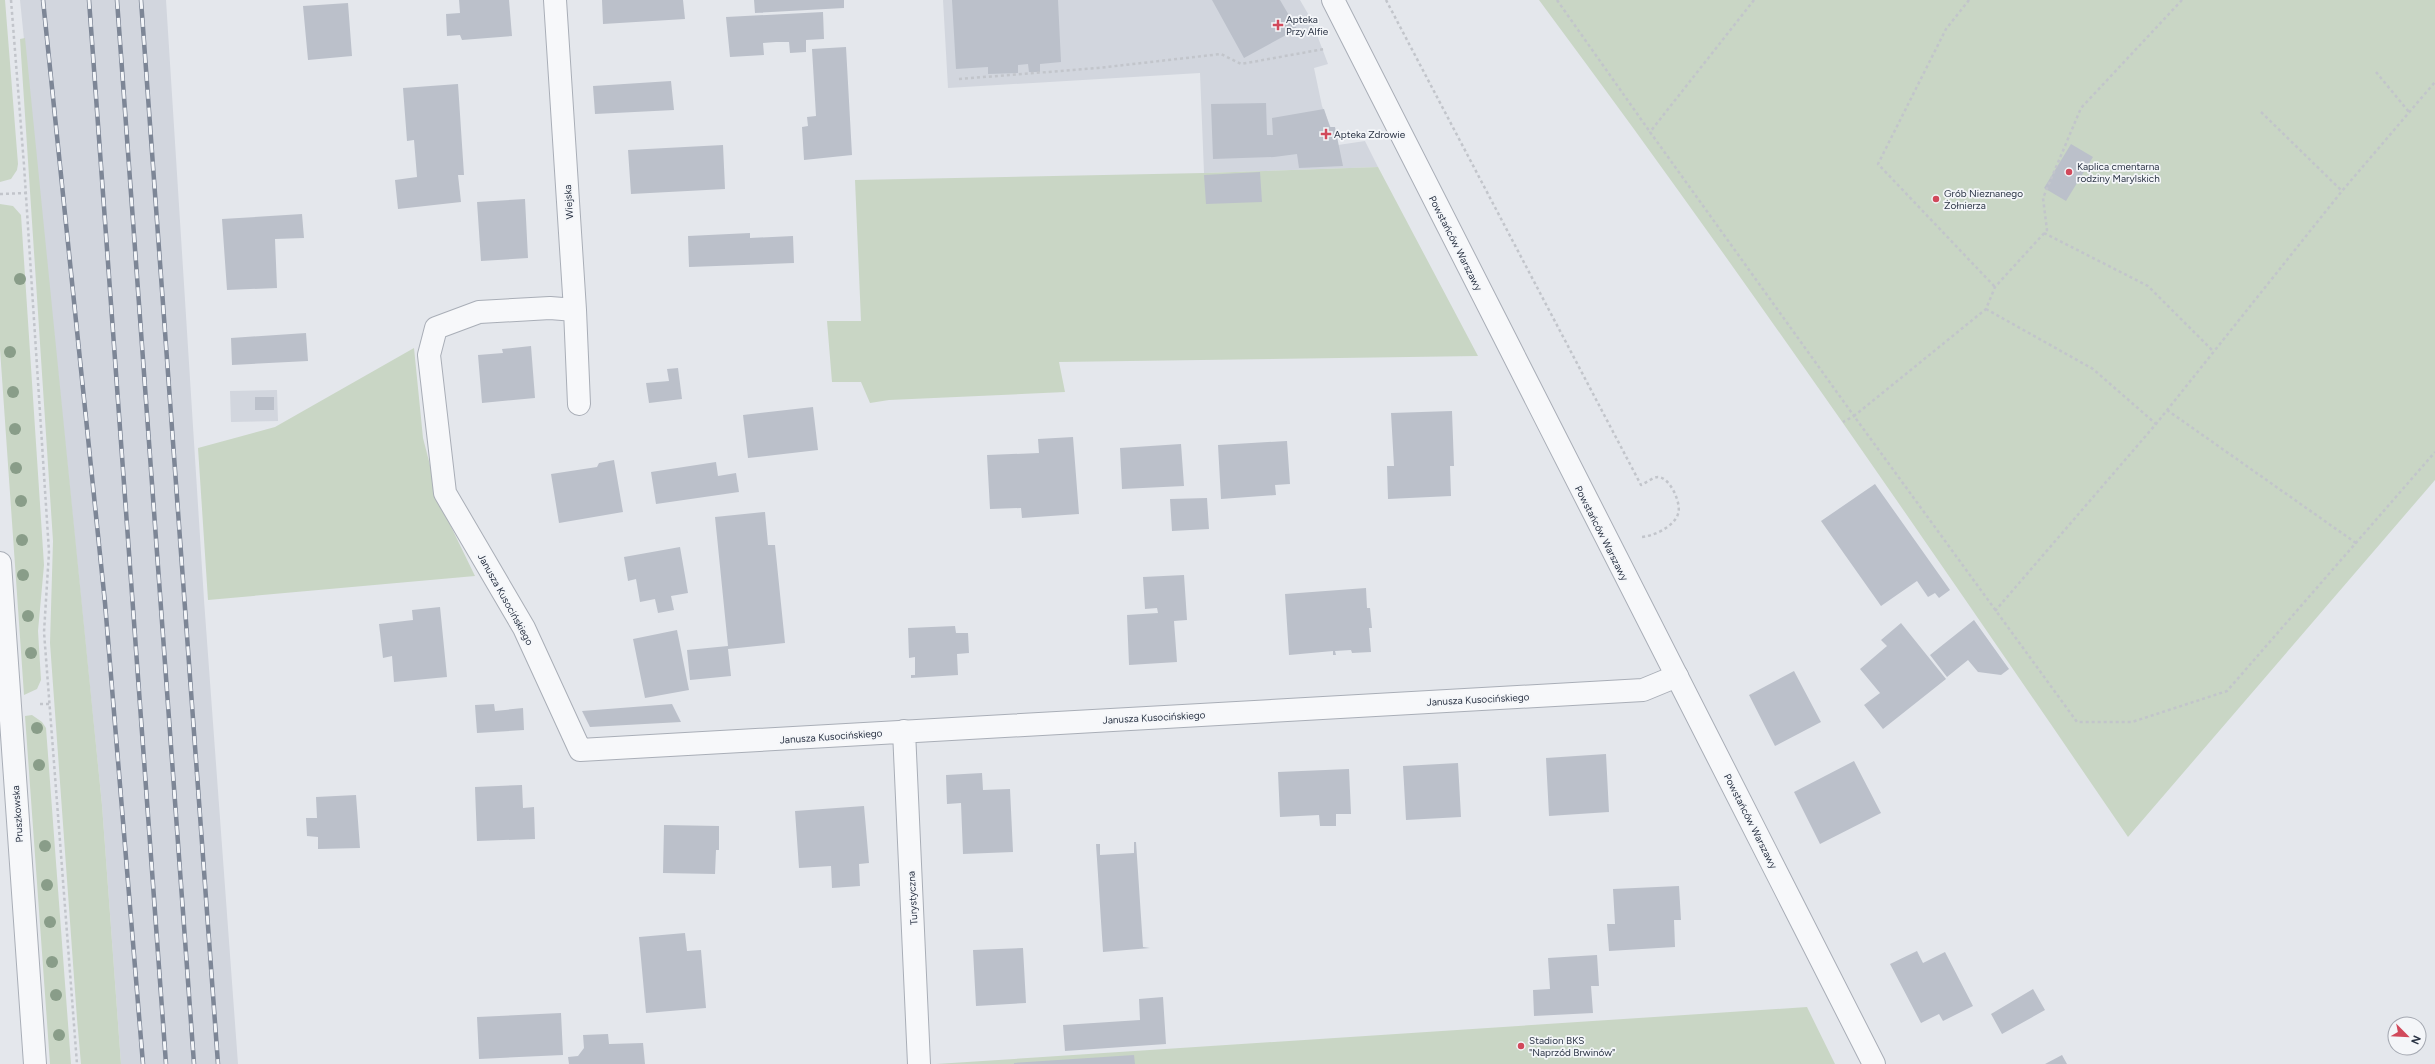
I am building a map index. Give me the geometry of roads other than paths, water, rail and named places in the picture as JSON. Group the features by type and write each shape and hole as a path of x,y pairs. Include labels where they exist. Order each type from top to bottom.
{"street":[{"name":"Wiejska","path":"555,0 575,310 579,404"},
{"name":"Powstańców Warszawy","path":"1333,0 1623,573 1874,1064"},
{"name":"Janusza Kusocińskiego","path":"575,310 550,308 479,312 436,328 429,355 446,493 524,628 580,750 1642,690 1677,676"},
{"name":"Pruszkowska","path":"0,563 3,658 35,1064"},
{"name":"Turystyczna","path":"904,731 919,1064"}],"railway":[{"path":"43,0 105,603 143,1064"},
{"path":"89,0 166,1064"},
{"path":"117,0 194,1064"},
{"path":"141,0 218,1064"}],"place":[{"name":"Apteka Przy Alfie","path":"1278,25"},
{"name":"Apteka Zdrowie","path":"1326,134"},
{"name":"Kaplica cmentarna rodziny Marylskich","path":"2069,172"},
{"name":"Grób Nieznanego Żołnierza","path":"1936,199"},
{"name":"Stadion BKS \"Naprzód Brwinów\"","path":"1521,1046"}]}
